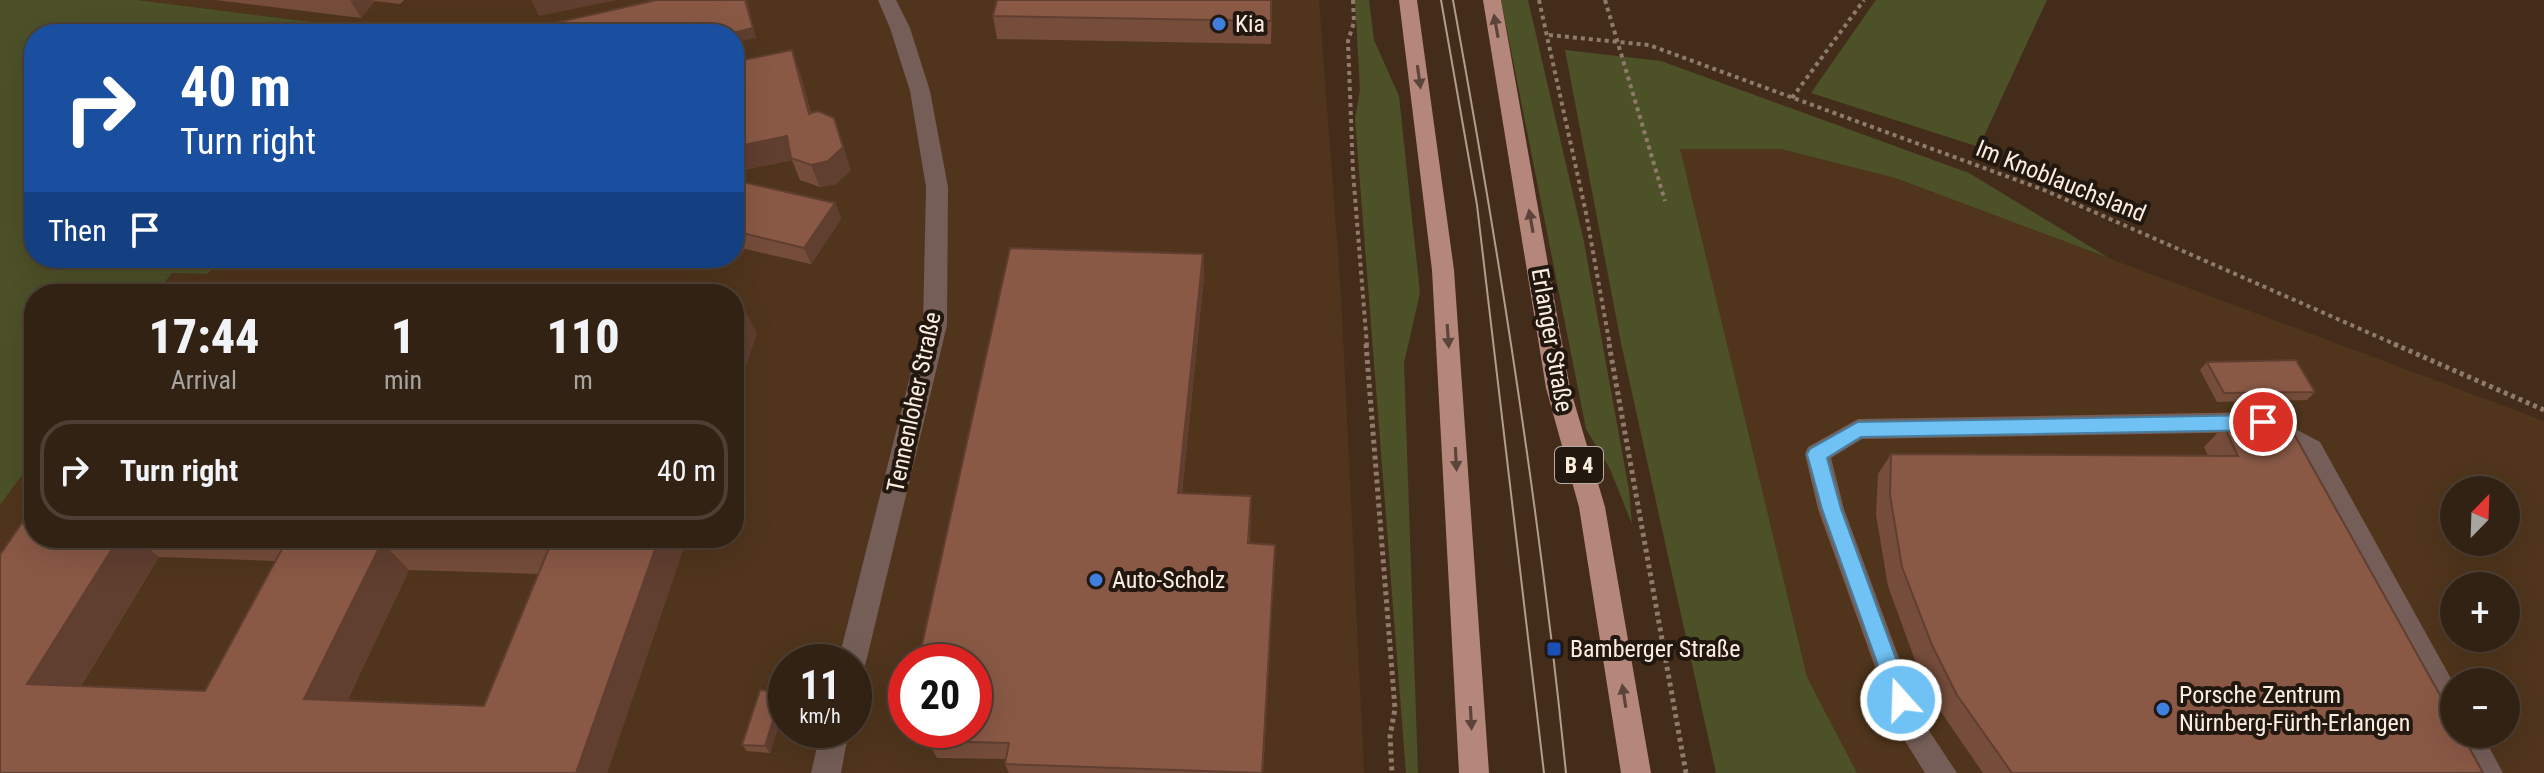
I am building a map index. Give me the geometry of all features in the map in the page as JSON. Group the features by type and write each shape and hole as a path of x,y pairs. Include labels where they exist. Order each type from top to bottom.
{"main road":[{"path":"1408,0 1443,270 1474,773"},
{"name":"Erlanger Straße","path":"1492,0 1555,369 1592,507 1603,565 1636,773"}],"street":[{"name":"Tennenloher Straße","path":"856,644 935,325 937,187 920,91 900,28 887,0"},
{"path":"1942,773 1911,728 1831,509 1817,454 1858,429 2263,422 2311,449 2440,685"},
{"path":"826,773 831,748"},
{"path":"2474,748 2488,773"}],"path":[{"path":"1353,0 1354,22 1348,41 1353,172 1395,709 1390,736 1392,773"},
{"path":"1539,0 1586,213 1686,773"},
{"path":"1605,0 1665,201"},
{"path":"1792,98 1864,0"},
{"name":"Im Knoblauchsland","path":"1549,35 1649,45 2044,190 2544,410"}],"shaded area":[{"path":"137,0 1319,0 1341,295 1364,773 0,773 0,505 24,473 24,548 744,548 744,284 164,284 172,273 208,274 212,268 744,268 744,24 329,24"},
{"path":"1679,149 1781,149 1894,178 2544,421 2544,773 1857,773 1807,677"}],"green space":[{"path":"0,0 137,0 329,24 24,24 24,268 212,268 208,274 172,273 164,284 24,284 24,473 0,505"},
{"path":"1355,0 1369,0 1374,40 1399,96 1420,293 1404,363 1418,773 1406,773 1355,119 1360,90"},
{"path":"1501,0 1528,0 1584,242 1629,490 1632,524 1610,469 1586,429"},
{"path":"1876,0 2047,0 1979,147 1811,93"},
{"path":"1565,50 1661,61 1969,173 2109,258 1895,178 1781,149 1680,149 1807,677 1857,773 1716,773 1621,343"}],"building":[{"path":"657,0 745,0 753,28 744,30 744,24 550,24"},
{"path":"997,0 1271,0 1271,21 993,16"},
{"path":"792,50 809,114 818,111 834,118 843,147 828,161 811,165 791,158 787,136 744,145 744,60"},
{"path":"744,182 835,203 804,248 744,233"},
{"path":"1010,248 1203,254 1178,493 1251,496 1248,543 1275,545 1262,773 1005,764 1009,743 992,743 992,644 922,644"},
{"path":"2296,360 2315,392 2224,393 2207,362"},
{"path":"2224,426 2290,427 2440,695 2440,748 2470,748 2483,773 2012,773 1957,695 1932,645 1902,567 1890,495 1891,454 2238,456"},
{"path":"24,520 24,548 113,548 27,684 205,691 283,548 379,548 304,699 484,706 549,548 655,548 576,773 0,773 0,555"},
{"path":"760,690 768,691 768,736 765,746 742,745"}],"tram line":[{"path":"1441,0 1477,205 1544,773"},
{"path":"1453,0 1517,385 1544,579 1566,773"}],"place":[{"name":"Kia","path":"1219,24"},
{"name":"Auto-Scholz","path":"1096,580"},
{"name":"Bamberger Straße","path":"1554,649"},
{"name":"Porsche Zentrum Nürnberg-Fürth-Erlangen","path":"2163,709"}],"route":[{"path":"1901,700 1831,509 1817,454 1858,429 2263,422"}]}
